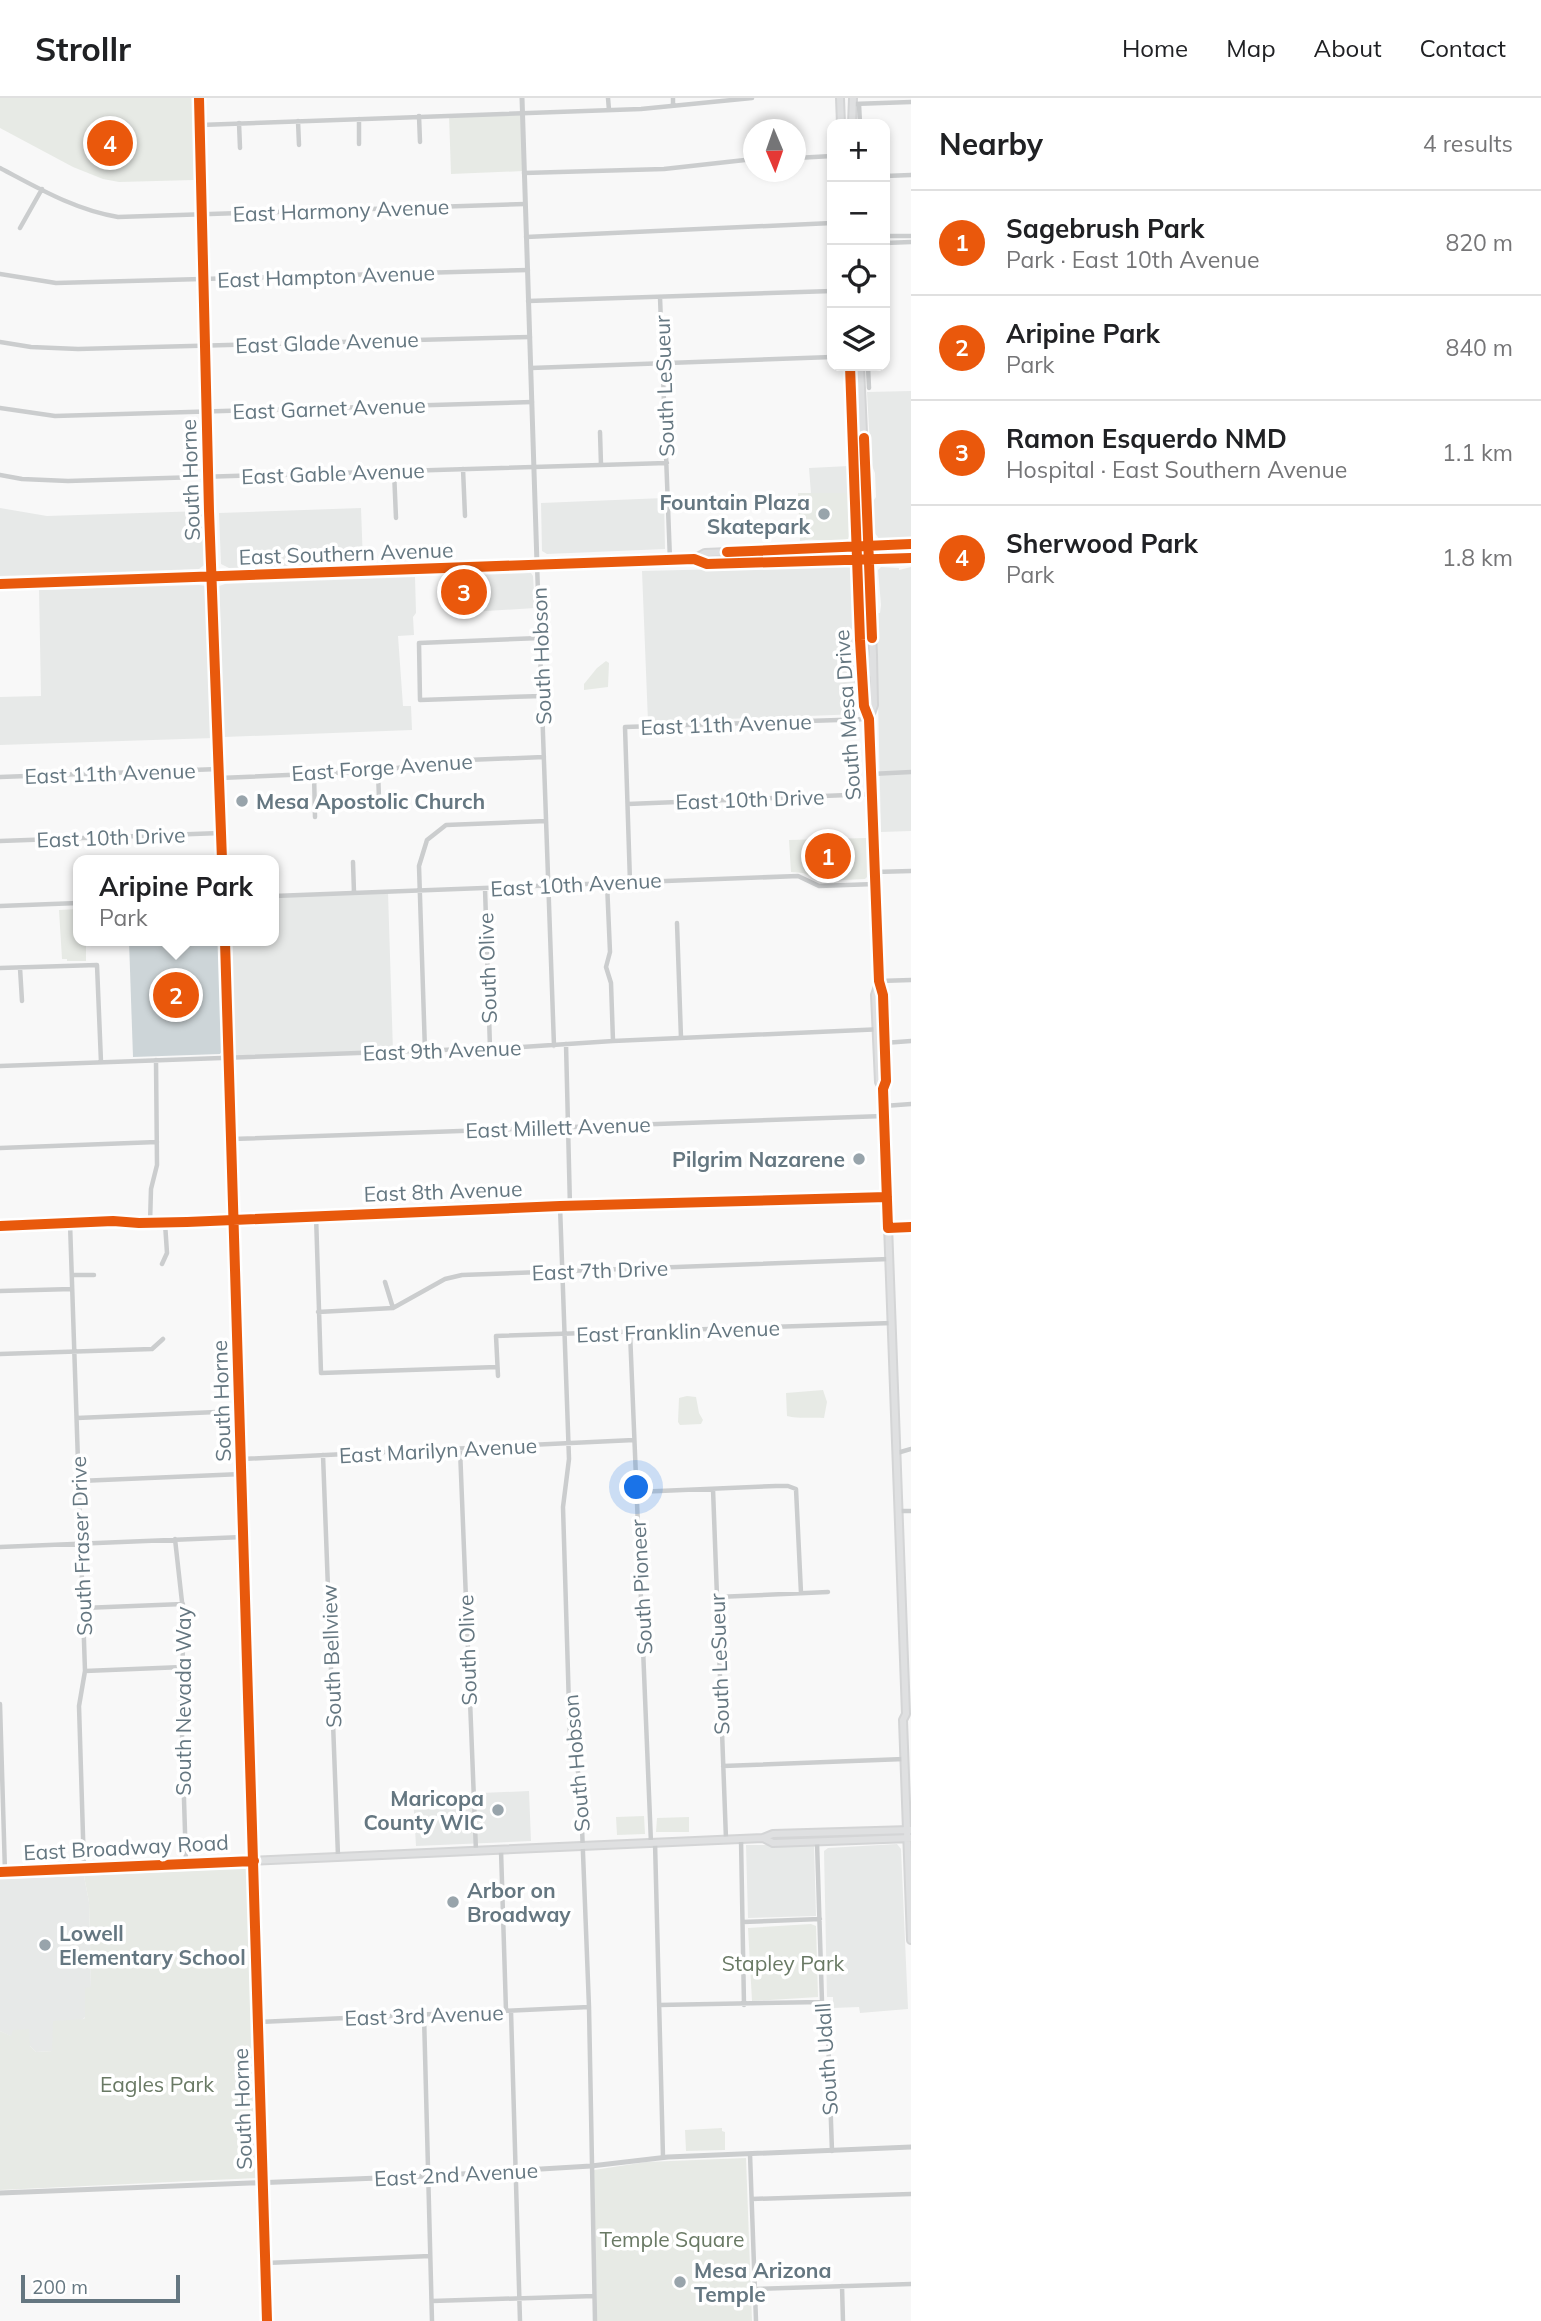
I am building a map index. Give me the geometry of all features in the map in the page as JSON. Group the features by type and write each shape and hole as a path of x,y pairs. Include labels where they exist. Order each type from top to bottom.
{"main road":[{"path":"840,98 841,119"},
{"name":"South Mesa Drive","path":"850,371 864,706 869,719 879,981 875,995 881,1030 879,1082 883,1089 884,1106 899,1511 908,1670 909,1717 903,1720 911,1940"},
{"name":"South Mesa Drive","path":"860,371 874,677 874,705 869,719"},
{"name":"East Southern Avenue","path":"694,559 705,553 911,544"},
{"path":"726,563 740,557 763,555 780,549"},
{"name":"East Southern Avenue","path":"0,584 694,559 707,564 911,558"},
{"path":"860,628 869,669 874,677"},
{"name":"East Broadway Road","path":"3,1872 763,1838 773,1835 909,1834"},
{"name":"East Broadway Road","path":"763,1838 772,1843 817,1842 909,1834"}],"street":[{"name":"South Horne","path":"199,98 222,855"},
{"name":"South Hobson","path":"522,98 554,1046"},
{"path":"608,98 609,110"},
{"path":"673,98 673,106"},
{"path":"200,125 609,110 752,98"},
{"path":"855,102 911,102"},
{"path":"419,116 420,142"},
{"path":"359,119 359,144"},
{"path":"298,121 299,145"},
{"path":"239,123 240,148"},
{"path":"806,157 827,156"},
{"path":"524,173 664,169 743,160"},
{"name":"East Harmony Avenue","path":"0,168 64,201 104,214 128,217 525,204"},
{"path":"890,176 911,175"},
{"path":"20,228 42,189"},
{"path":"526,237 827,223"},
{"path":"890,236 911,236"},
{"path":"890,243 911,242"},
{"name":"East Hampton Avenue","path":"0,274 56,283 528,270"},
{"path":"528,301 827,291"},
{"name":"South LeSueur","path":"660,297 670,560"},
{"name":"East Glade Avenue","path":"0,342 31,347 78,349 530,337"},
{"path":"531,368 827,357"},
{"path":"868,371 869,388"},
{"name":"East Garnet Avenue","path":"0,408 55,416 532,401"},
{"path":"600,432 601,465"},
{"name":"East Gable Avenue","path":"0,475 68,481 667,463"},
{"path":"463,469 465,516"},
{"path":"394,471 396,518"},
{"path":"540,638 419,643 419,672 420,700 542,696"},
{"name":"East 11th Avenue","path":"628,804 625,727 869,719"},
{"name":"East Forge Avenue","path":"220,778 378,771 442,761 544,757"},
{"name":"East 11th Avenue","path":"0,776 219,769"},
{"path":"378,771 379,799"},
{"path":"871,774 911,772"},
{"path":"314,773 315,817"},
{"name":"East 10th Drive","path":"628,804 872,794"},
{"path":"628,804 630,882"},
{"path":"425,1051 419,866 427,840 446,825 546,821"},
{"name":"East 10th Drive","path":"0,841 221,833"},
{"path":"353,862 354,893"},
{"path":"875,872 911,871"},
{"name":"East 10th Avenue","path":"279,897 799,876 819,886 875,884"},
{"path":"607,883 610,952 606,967 611,983 613,1041"},
{"name":"South Olive","path":"485,888 490,1048"},
{"path":"0,906 73,903"},
{"path":"677,923 681,1038"},
{"name":"South Horne","path":"225,946 267,2321"},
{"path":"0,968 97,965 101,1062"},
{"path":"20,968 22,1001"},
{"path":"879,981 911,980"},
{"name":"East 9th Avenue","path":"0,1066 554,1046 565,1043 881,1030"},
{"path":"881,1043 911,1041"},
{"path":"565,1043 570,1207"},
{"path":"150,1223 151,1189 157,1165 156,1060"},
{"path":"884,1106 911,1104"},
{"name":"East Millett Avenue","path":"232,1139 884,1116"},
{"path":"0,1148 157,1142"},
{"name":"East 8th Avenue","path":"0,1226 113,1221 165,1223 560,1206 887,1197"},
{"name":"South Hobson","path":"560,1206 569,1443 563,1507 570,1740 581,1787 589,2007 595,2321"},
{"path":"316,1215 321,1373 498,1367"},
{"name":"South Fraser Drive","path":"70,1223 85,1671 79,1706 83,1868"},
{"path":"162,1264 167,1253 165,1223"},
{"path":"888,1228 911,1227"},
{"name":"East 7th Drive","path":"318,1312 393,1308 454,1276 889,1259"},
{"path":"72,1275 94,1275"},
{"path":"384,1282 393,1308"},
{"path":"0,1291 72,1289"},
{"name":"East Franklin Avenue","path":"498,1376 496,1336 892,1323"},
{"name":"South Pioneer","path":"630,1332 653,1842 663,2157"},
{"path":"0,1354 152,1349 163,1339"},
{"path":"431,1360 432,1370"},
{"path":"77,1418 240,1411"},
{"name":"East Marilyn Avenue","path":"242,1458 634,1440"},
{"name":"South Olive","path":"460,1448 475,1851"},
{"path":"897,1453 911,1449"},
{"name":"South Bellview","path":"323,1455 338,1856"},
{"path":"79,1480 243,1474"},
{"path":"636,1492 776,1486 796,1489 801,1593"},
{"name":"South LeSueur","path":"713,1489 726,1839"},
{"path":"899,1511 911,1511"},
{"path":"0,1547 244,1537"},
{"name":"South Nevada Way","path":"175,1539 183,1604 181,1702 186,1864"},
{"path":"717,1597 828,1591"},
{"path":"83,1608 183,1604"},
{"path":"85,1671 183,1667"},
{"path":"0,1704 3,1872"},
{"path":"723,1766 904,1759"},
{"path":"741,1839 744,2005"},
{"name":"South Udall","path":"817,1842 822,2003 827,2007 832,2151"},
{"path":"500,1850 516,2171 520,2321"},
{"path":"743,1922 820,1919"},
{"path":"659,2005 822,2003"},
{"name":"East 3rd Avenue","path":"258,2022 589,2007"},
{"path":"424,2015 432,2321"},
{"name":"East 2nd Avenue","path":"0,2193 428,2176 591,2166 663,2157 911,2147"},
{"path":"750,2154 756,2321"},
{"path":"752,2199 911,2194"},
{"path":"266,2263 430,2256"},
{"path":"755,2289 911,2284"},
{"path":"842,2286 843,2321"},
{"path":"432,2301 594,2296"}],"shaded area":[{"path":"911,391 911,539 880,540 874,532 872,503 876,497 875,473 871,463 867,392"},
{"path":"849,466 849,493 811,494 809,468"},
{"path":"664,498 665,549 547,554 542,551 541,503"},
{"path":"0,508 47,516 203,511 204,565 199,569 0,576"},
{"path":"361,508 363,563 229,568 221,564 219,513"},
{"path":"850,566 854,571 854,627 858,641 860,714 648,722 642,571"},
{"path":"881,567 899,570 911,567 911,831 881,832 876,613 880,613 881,605 878,570"},
{"path":"531,573 535,608 454,613 453,576"},
{"path":"415,577 414,635 398,636 403,706 411,706 412,730 224,737 219,586"},
{"path":"206,586 209,592 214,738 0,745 0,697 41,696 39,590"},
{"path":"388,892 393,1052 228,1058 225,946 279,946 279,896"},
{"path":"129,946 220,946 223,1049 220,1054 133,1057"},
{"path":"529,1791 531,1841 416,1846 413,1796"},
{"path":"897,1844 901,1849 908,2009 860,2013 859,2007 833,2008 833,1997 827,1997 824,1851 828,1848"},
{"path":"746,1845 814,1845 816,1916 748,1918"},
{"name":"Lowell Elementary School","path":"84,1876 89,1902 91,1988 86,1988 85,2017 53,2051 36,2052 30,2046 0,2031 0,1879"}],"green space":[{"path":"0,98 192,98 194,180 119,182 103,179 73,167 0,128"},
{"path":"522,112 524,171 451,174 449,115"},
{"name":"Fountain Plaza Skatepark","path":"798,493 849,493 848,539 800,541"},
{"path":"606,661 609,663 608,687 584,690 584,684"},
{"path":"866,838 865,879 821,881 803,873 791,872 789,840"},
{"path":"73,909 73,946 86,946 86,961 62,959 59,910"},
{"path":"823,1390 827,1402 824,1418 787,1416 786,1393"},
{"path":"696,1397 703,1420 701,1424 680,1425 678,1422 679,1398"},
{"path":"644,1816 645,1834 617,1835 616,1817"},
{"path":"689,1817 689,1832 656,1832 657,1818"},
{"name":"Eagles Park","path":"246,1868 251,1873 258,2178 0,2190 0,2031 11,2036 13,2030 29,2029 30,2046 36,2052 52,2051 53,2021 84,2019 85,1988 91,1987 89,1902 84,1876"},
{"name":"Stapley Park","path":"811,1924 816,1926 818,1997 752,2001 748,1928"},
{"path":"722,2128 725,2132 725,2150 686,2151 685,2130"},
{"name":"Temple Square","path":"746,2158 752,2321 597,2321 594,2170 646,2162"}],"cycle path":[{"path":"199,98 209,511 222,855"},
{"path":"850,371 860,640 864,706 869,719 879,981 883,995 888,1228 911,1227"},
{"path":"864,438 872,638"},
{"path":"727,552 911,544"},
{"path":"0,584 694,559 707,564 911,558"},
{"path":"225,946 267,2321"},
{"path":"0,1226 113,1221 187,1222 560,1206 887,1197"},
{"path":"0,1872 254,1861"}],"place":[{"name":"Sherwood Park","path":"110,143"},
{"name":"Fountain Plaza Skatepark","path":"824,514"},
{"name":"Ramon Esquerdo NMD","path":"464,592"},
{"name":"Mesa Apostolic Church","path":"242,801"},
{"name":"Sagebrush Park","path":"828,856"},
{"name":"Aripine Park","path":"176,995"},
{"name":"Pilgrim Nazarene","path":"859,1159"},
{"name":"Maricopa County WIC","path":"498,1810"},
{"name":"Arbor on Broadway","path":"453,1902"},
{"name":"Lowell Elementary School","path":"45,1945"},
{"name":"Mesa Arizona Temple","path":"680,2282"}]}
